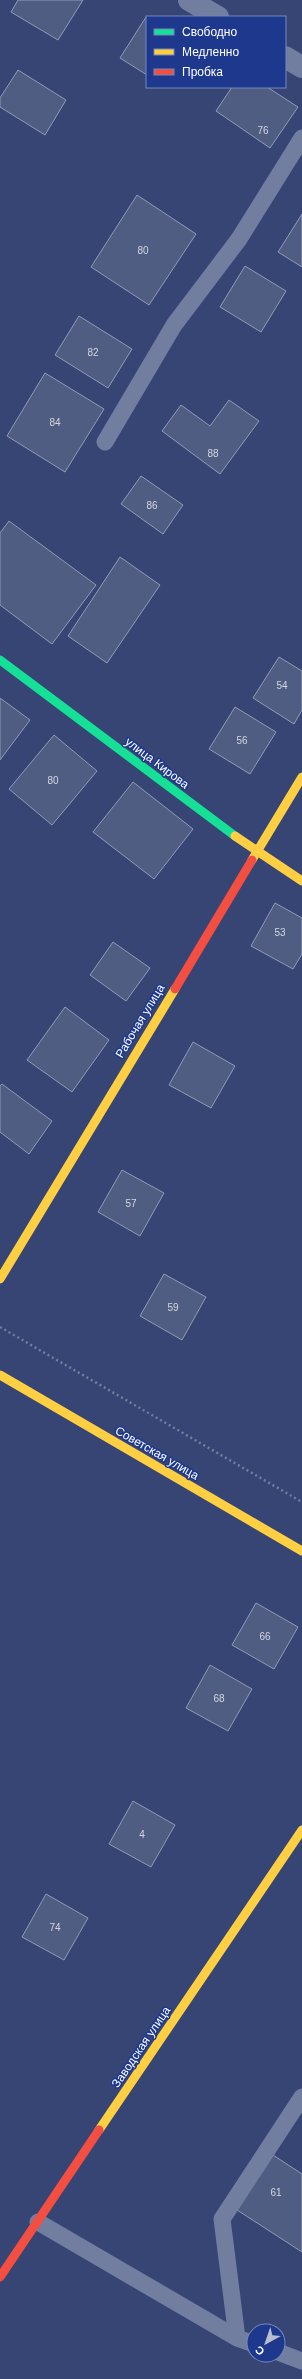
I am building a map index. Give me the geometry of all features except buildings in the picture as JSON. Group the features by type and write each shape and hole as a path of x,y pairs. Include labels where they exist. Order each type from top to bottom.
{"street":[{"path":"189,0 216,16"},
{"path":"286,58 302,67"},
{"name":"улица Кирова","path":"0,660 256,852 302,881"},
{"name":"Рабочая улица","path":"0,1279 302,777"},
{"name":"Советская улица","path":"0,1375 302,1551"},
{"name":"Заводская улица","path":"0,2277 302,1830"}],"lane":[{"path":"105,442 174,325 239,239 302,138"},
{"path":"237,2338 222,2219 302,2097"},
{"path":"38,2222 237,2338 246,2341"},
{"path":"286,2355 302,2360"}],"path":[{"path":"0,1327 302,1502"}],"traffic: fast":[{"path":"0,660 235,836"}],"traffic: slow":[{"path":"252,860 302,777"},
{"path":"235,836 302,881"},
{"path":"0,1279 175,989"},
{"path":"0,1375 302,1551"},
{"path":"99,2130 302,1830"}],"traffic: jam":[{"path":"175,989 252,860"},
{"path":"0,2277 99,2130"}]}
